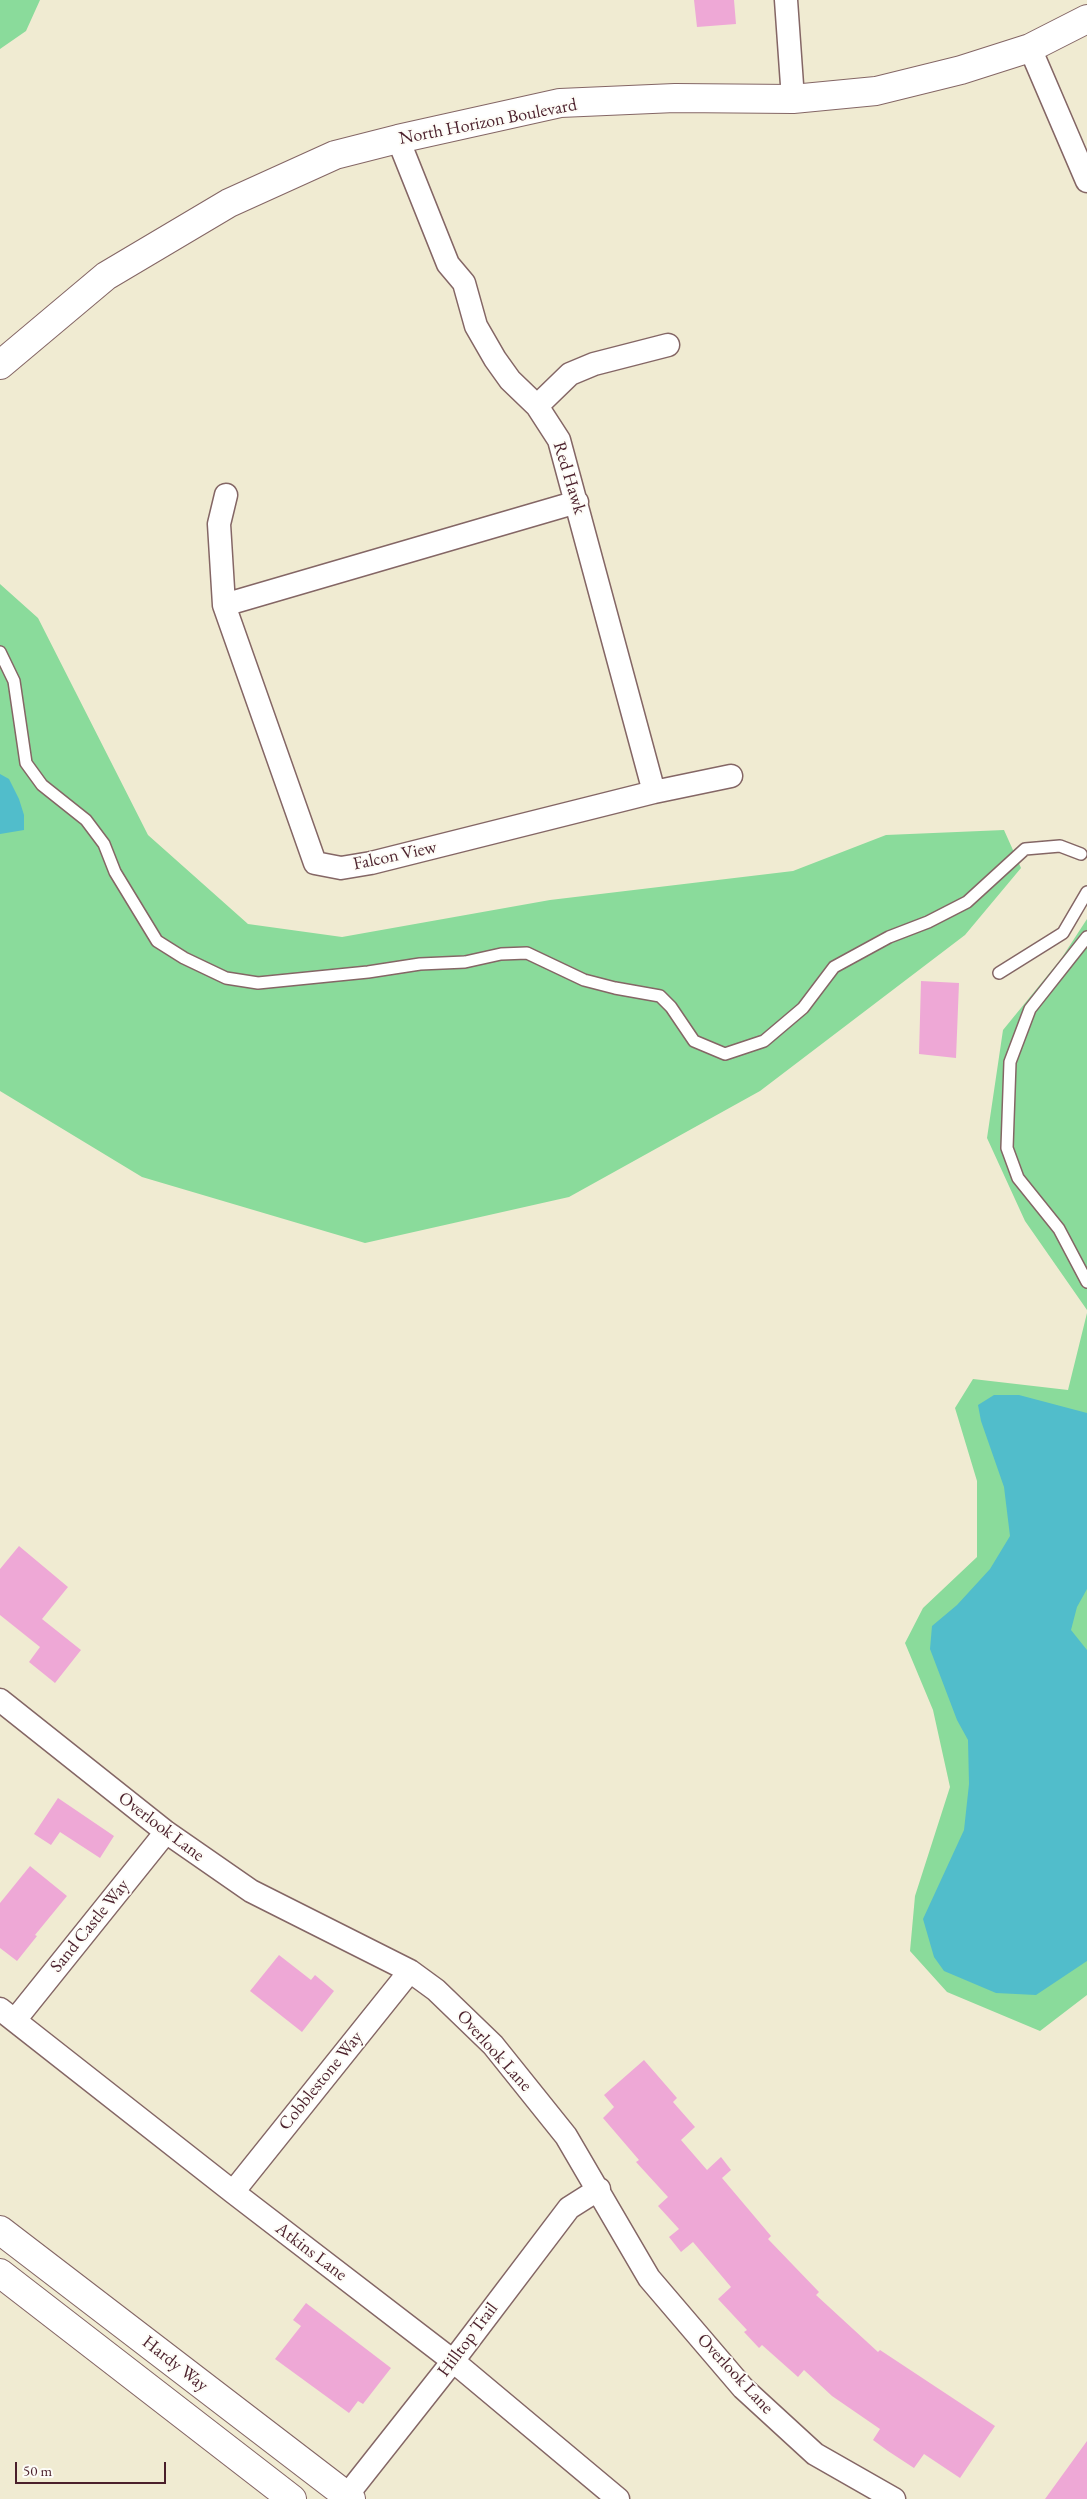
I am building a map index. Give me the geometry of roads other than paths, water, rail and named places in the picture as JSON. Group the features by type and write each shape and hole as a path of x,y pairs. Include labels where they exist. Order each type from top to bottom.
{"street":[{"path":"786,0 793,99"},
{"name":"North Horizon Boulevard","path":"0,365 106,276 229,203 335,155 560,103 675,98 793,99 876,91 961,70 1030,48 1087,19"},
{"path":"1030,48 1087,181"},
{"name":"Red Hawk","path":"398,139 448,264 464,284 476,326 495,359 510,380 538,406 559,440 654,792"},
{"path":"538,406 570,374 594,364 668,345"},
{"name":"Falcon View","path":"226,495 219,524 224,605 315,864 341,868 371,863 654,792 731,776"},
{"path":"224,605 577,502"},
{"name":"Overlook Lane","path":"0,1700 166,1832 251,1892 410,1971 436,1990 493,2045 566,2136 649,2278 743,2388 816,2454 894,2499"},
{"name":"Sand Castle Way","path":"8,2014 166,1832"},
{"name":"Cobblestone Way","path":"233,2192 410,1971"},
{"name":"Atkins Lane","path":"8,2014 233,2192 454,2361 618,2499"},
{"name":"Hilltop Trail","path":"347,2498 454,2361 568,2208 598,2189"},
{"name":"Hardy Way","path":"0,2230 347,2498"},
{"name":"Hardy Way","path":"0,2273 292,2499"}],"lane":[{"path":"0,652 14,681 26,763 42,785 86,820 104,844 115,872 157,941 184,958 226,978 258,983 368,972 420,964 465,962 501,954 527,953 584,980 660,996 694,1041 725,1054 764,1041 803,1008 834,967 889,936 928,922 967,902 1025,849 1060,846 1081,854"},
{"path":"999,974 1063,933 1087,892"},
{"path":"1087,937 1030,1009 1010,1062 1008,1148 1018,1178 1059,1229 1087,1282"}],"water":[{"path":"0,774 9,779 19,799 24,815 24,830 0,834"},
{"path":"994,1395 1019,1395 1087,1413 1087,1589 1077,1607 1071,1630 1087,1650 1087,1961 1036,1995 996,1993 944,1971 934,1957 923,1919 964,1830 969,1784 968,1740 957,1720 930,1649 932,1626 957,1605 990,1569 1010,1536 1004,1487 981,1421 978,1405"}]}
